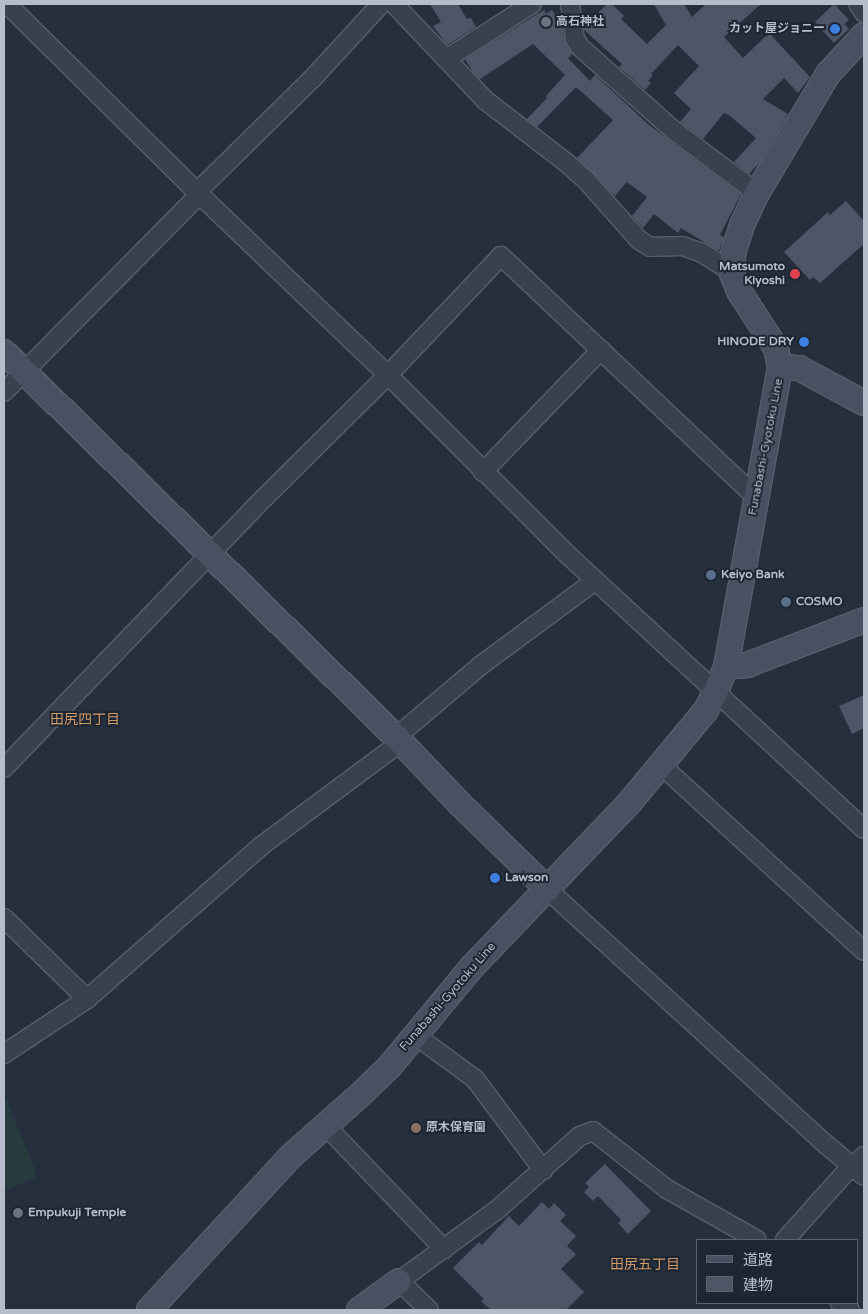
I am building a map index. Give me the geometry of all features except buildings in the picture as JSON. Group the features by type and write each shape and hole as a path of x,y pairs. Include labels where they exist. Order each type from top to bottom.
{"main road":[{"path":"731,271 734,250 742,225 757,193 828,74 864,35"},
{"name":"Funabashi-Gyotoku Line","path":"149,1310 290,1157 384,1072 472,967 630,802 706,710 726,667 780,367 776,348 739,291 731,271"},
{"path":"4,352 399,739 459,803 547,889"},
{"path":"780,367 799,368 864,403"},
{"path":"726,667 747,665 864,620"},
{"path":"359,1310 399,1281"}],"street":[{"path":"4,392 199,194 203,186 312,79 381,4"},
{"path":"394,4 485,100 580,175 639,240 650,247 682,246 702,253 731,271"},
{"path":"446,59 532,4"},
{"path":"570,4 575,39 580,47 672,129 757,193"},
{"path":"858,4 864,14"},
{"path":"13,6 199,194 388,375 483,472 595,581 864,829"},
{"path":"4,768 254,508 388,375 501,256 756,497"},
{"path":"483,472 601,350"},
{"path":"4,1054 87,1000 261,846 399,739 486,661 595,581"},
{"path":"661,765 864,951"},
{"path":"547,889 822,1142 861,1167"},
{"path":"4,918 87,1000"},
{"path":"415,1035 475,1079 543,1170"},
{"path":"325,1125 444,1250"},
{"path":"429,1310 399,1281 498,1209 580,1136 593,1131 667,1189 755,1239"},
{"path":"786,1239 845,1173 861,1167"}],"green space":[{"path":"7,1101 35,1170 35,1178 4,1191 4,1103"}],"place":[{"name":"高石神社","path":"546,22"},
{"name":"カット屋ジョニー","path":"835,29"},
{"name":"Matsumoto Kiyoshi","path":"795,274"},
{"name":"HINODE DRY","path":"804,342"},
{"name":"Keiyo Bank","path":"711,575"},
{"name":"COSMO","path":"786,602"},
{"name":"Lawson","path":"495,878"},
{"name":"原木保育園","path":"416,1128"},
{"name":"Empukuji Temple","path":"18,1213"}],"district":[{"name":"田尻四丁目","path":"85,720"},
{"name":"田尻五丁目","path":"645,1265"}]}
